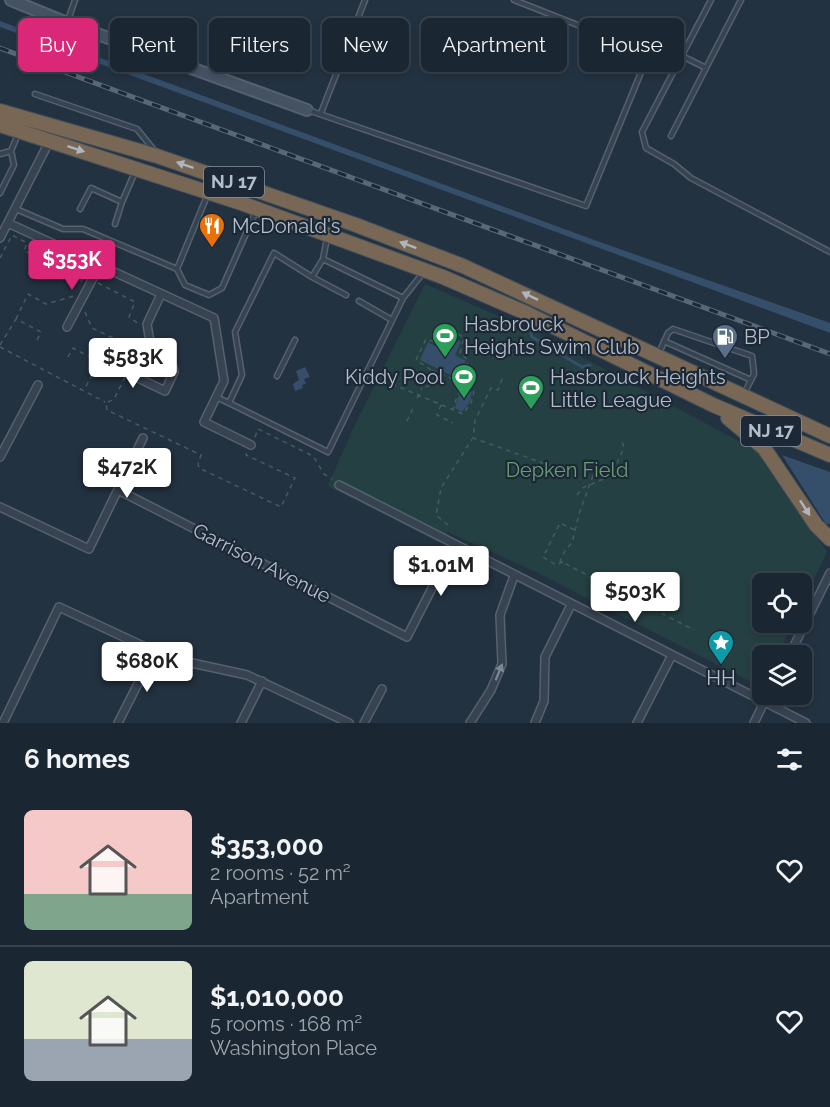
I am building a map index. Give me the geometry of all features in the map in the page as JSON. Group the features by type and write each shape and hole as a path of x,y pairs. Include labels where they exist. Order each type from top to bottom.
{"highway":[{"name":"NJ 17","path":"0,111 157,156 356,225 463,266 830,436"},
{"name":"NJ 17","path":"0,125 257,208 425,270 526,313 713,405 830,455"},
{"path":"713,405 764,448 816,525 830,539"}],"street":[{"path":"11,0 55,18"},
{"path":"98,34 307,110"},
{"path":"0,238 50,140"},
{"path":"8,223 214,318 224,381 204,422 251,445"},
{"path":"67,327 100,266"},
{"path":"145,353 173,367 174,372 165,391 134,376 150,342 147,324 161,294"},
{"path":"0,457 38,385"},
{"path":"0,507 89,549 143,438"},
{"path":"339,485 752,697"},
{"name":"Garrison Avenue","path":"118,490 407,637 454,545"},
{"path":"794,645 830,573"},
{"path":"470,723 491,690 502,664 500,615 514,576"},
{"path":"535,723 544,701 545,657 571,605"},
{"path":"3,723 59,606 154,652 176,660 232,671 262,681 349,723"},
{"path":"118,723 154,652"},
{"path":"637,723 672,656"},
{"path":"242,723 262,681"},
{"path":"364,723 382,689"},
{"path":"754,723 763,705"},
{"path":"768,705 806,723"}],"lane":[{"path":"69,18 75,0"},
{"path":"321,113 365,0"},
{"path":"307,110 586,206 649,53 514,0"},
{"path":"684,52 711,0"},
{"path":"671,136 741,0"},
{"path":"684,57 706,68"},
{"path":"674,72 642,132 646,148 674,164 691,178 830,252"},
{"path":"35,94 137,129 157,156"},
{"path":"0,192 14,165 11,151 19,130"},
{"path":"0,154 11,151"},
{"path":"115,224 136,168"},
{"path":"80,209 91,188 122,202"},
{"path":"177,269 208,192"},
{"path":"15,208 63,229 82,229 177,269 185,285 209,296 222,288 257,208"},
{"path":"312,277 323,259 328,234"},
{"path":"229,403 242,375 235,332 274,253 346,295"},
{"path":"323,259 403,298"},
{"path":"216,397 328,452 403,298 425,270"},
{"path":"359,301 392,320"},
{"path":"657,357 664,341 673,329 752,356 754,374 743,397"},
{"path":"277,375 295,340"},
{"path":"664,341 751,380"},
{"path":"738,351 739,357"},
{"path":"704,353 705,359"},
{"path":"714,357 715,364"},
{"path":"732,364 733,372"},
{"path":"740,368 741,376"}],"path":[{"path":"0,258 12,235 27,243 24,250 52,264"},
{"path":"43,279 53,261 83,277 79,286"},
{"path":"95,282 135,302 129,317 138,321 141,333"},
{"path":"74,296 46,304 28,294 0,347 106,403"},
{"path":"83,307 92,328 113,338 83,391"},
{"path":"16,319 41,332 38,340"},
{"path":"447,331 456,332 464,338 460,353 468,360 466,372 458,381 431,370 416,360 426,339 438,343 447,331"},
{"path":"68,357 73,348 99,362"},
{"path":"418,397 423,387 429,385 427,378 431,370"},
{"path":"106,403 114,399 127,374"},
{"path":"423,387 420,380 427,378"},
{"path":"448,525 436,516 438,495 473,438 475,420 490,388 498,390 502,379"},
{"path":"392,384 418,397 442,404 453,410 463,414 471,403 474,392 464,388 457,396 453,410"},
{"path":"106,403 107,410 201,455 199,468 281,507 295,478 246,455"},
{"path":"442,404 437,415 453,423"},
{"path":"407,421 413,408"},
{"path":"251,445 258,429 313,456 326,476 339,485"},
{"path":"473,438 568,472"},
{"path":"577,495 582,488 611,476 624,448 622,441"},
{"path":"596,467 572,543 560,561 694,630"},
{"path":"563,562 556,565 543,557 560,524 575,531"}],"green space":[{"name":"Depken Field","path":"425,284 535,332 759,452 827,552 812,583 812,573 752,573 752,633 788,633 782,645 752,645 752,682 538,573 448,532 440,543 328,486 349,438 355,439 349,437"}],"water":[{"path":"0,21 18,28 18,34 0,27"},
{"path":"98,57 110,62 110,68 98,63"},
{"path":"122,72 138,72 597,241 830,323 830,333"},
{"path":"446,334 461,342 455,355 466,361 457,378 420,360 428,342 439,348"},
{"path":"305,367 310,377 304,379 306,384 302,385 303,388 295,391 293,384 299,380 296,371"},
{"name":"Kiddy Pool","path":"465,389 472,392 470,402 462,412 455,408 458,397"},
{"path":"782,455 830,472 830,524 826,524"}],"waterway":[{"path":"531,333 532,337 582,367 590,365"}],"railway":[{"path":"0,48 830,354"}],"place":[{"name":"McDonald's","path":"212,249"},
{"name":"Hasbrouck Heights Swim Club","path":"445,359"},
{"name":"BP","path":"725,360"},
{"name":"Kiddy Pool","path":"464,400"},
{"name":"Hasbrouck Heights Little League","path":"531,411"},
{"name":"HH","path":"721,666"}]}
